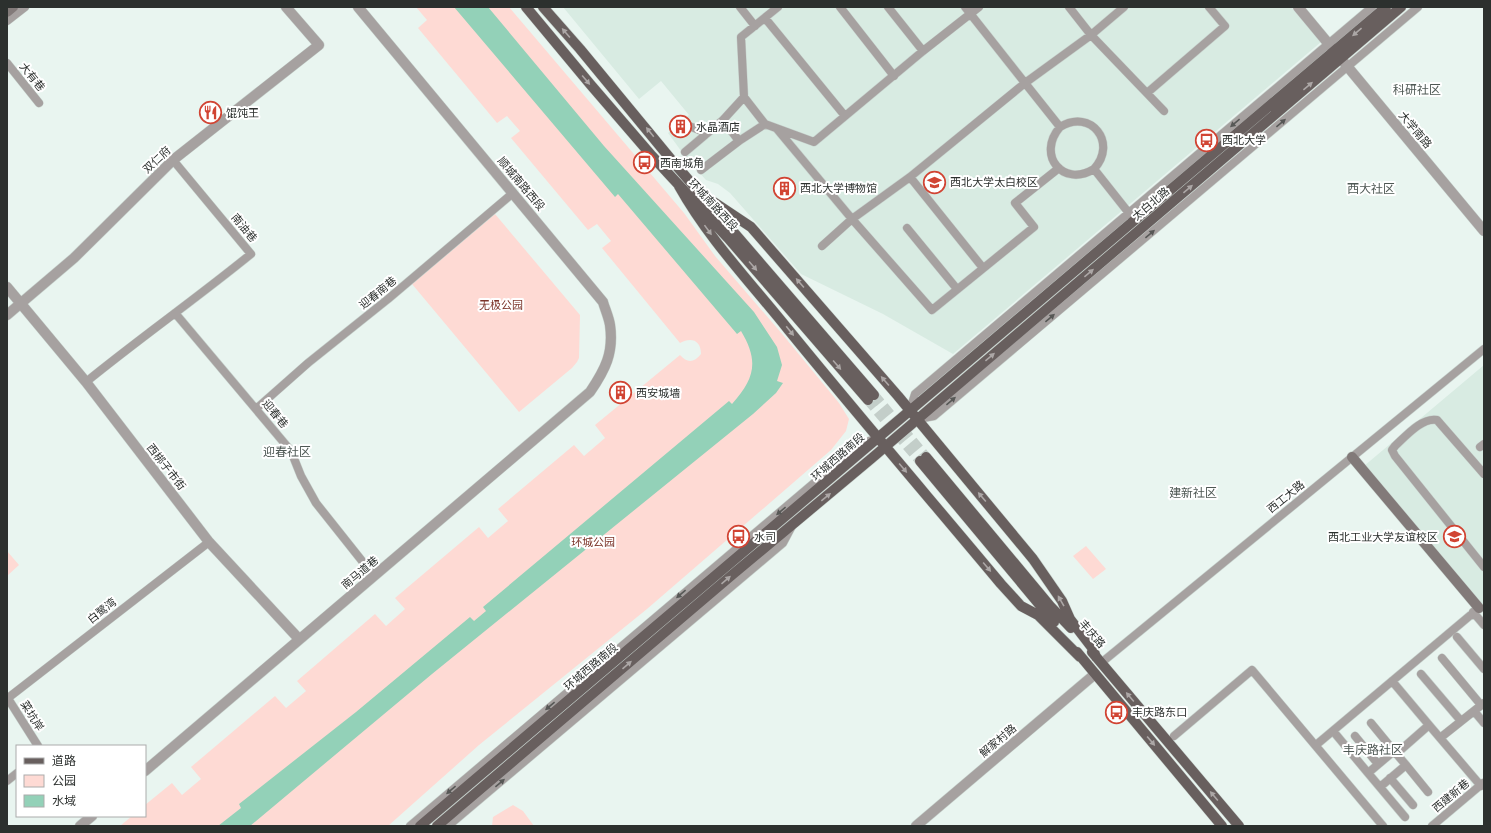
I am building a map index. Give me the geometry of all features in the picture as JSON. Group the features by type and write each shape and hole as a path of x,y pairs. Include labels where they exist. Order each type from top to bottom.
{"main road":[{"path":"7,12 13,7"},
{"name":"环城南路西段","path":"526,7 590,84 679,186 728,238 871,398 545,9"},
{"name":"太白北路","path":"878,438 1132,216 1386,7"},
{"name":"太白北路","path":"918,419 1334,51 1401,7"},
{"path":"679,186 691,208 714,239 878,438 1021,606 1038,615 1080,657"},
{"path":"700,193 751,226 918,419 1034,559 1062,601 1070,619 1093,649 1099,660"},
{"name":"环城西路南段","path":"437,826 719,585 918,419"},
{"name":"环城西路南段","path":"420,826 878,438"},
{"path":"1352,457 1476,610"},
{"name":"丰庆路","path":"1222,826 1080,657 1065,636 923,459 1050,606 1099,660 1240,826"}],"street":[{"path":"7,21 25,7"},
{"name":"双仁府","path":"7,315 74,258 173,160 319,45 286,7"},
{"name":"顺城南路西段","path":"358,7 603,302 610,325 610,349 603,372 590,392"},
{"path":"740,7 755,26"},
{"path":"778,7 741,37 744,97 765,124 814,142 923,51 979,7"},
{"path":"840,7 894,76"},
{"path":"888,7 923,51"},
{"path":"965,7 1060,127"},
{"path":"1069,7 1091,34 1164,111"},
{"path":"822,246 852,219 910,177 1025,83 1091,34 1124,7"},
{"path":"1147,93 1225,26 1209,7"},
{"name":"大学南路","path":"1298,7 1484,231"},
{"path":"1334,51 1372,7"},
{"path":"918,419 934,416 1418,7"},
{"path":"765,18 845,116"},
{"name":"大有巷","path":"7,63 39,104"},
{"path":"685,152 723,120 744,97"},
{"path":"723,120 739,140"},
{"path":"1071,122 1082,122 1093,126 1098,132 1102,138 1104,153 1100,163 1094,169 1081,175 1071,175 1059,168 1052,157 1050,148 1054,134 1060,127 1071,122"},
{"path":"701,170 739,140 765,124"},
{"path":"688,126 707,133"},
{"path":"777,129 852,219 932,310 1034,227 1015,203 1059,168"},
{"name":"南油巷","path":"173,160 252,254 175,313"},
{"path":"1094,169 1132,216"},
{"path":"910,177 983,268"},
{"name":"迎春南巷","path":"256,409 308,363 388,299 513,193"},
{"path":"907,228 957,289"},
{"name":"西梆子市街","path":"7,287 86,382 209,542 299,639"},
{"path":"86,382 175,313"},
{"name":"迎春巷","path":"175,313 291,451 301,476 316,503 374,576"},
{"name":"西工大路","path":"1099,660 1484,349"},
{"name":"南马道巷","path":"146,770 590,392"},
{"path":"1484,474 1437,420 1433,419 1420,425 1392,450 1395,456 1484,567"},
{"name":"环城西路南段","path":"410,826 860,444 878,438"},
{"path":"759,540 769,521"},
{"name":"环城西路南段","path":"448,826 783,543 792,525"},
{"name":"白鹭湾","path":"7,698 209,542"},
{"path":"1316,746 1476,610 1484,625"},
{"path":"1457,637 1484,669"},
{"path":"1440,738 1483,704 1442,658"},
{"path":"1174,736 1252,670 1383,826"},
{"name":"解家村路","path":"916,826 1095,674"},
{"path":"1421,674 1461,722"},
{"path":"1392,681 1440,738 1482,784"},
{"name":"菜坑岸","path":"7,698 37,745"},
{"path":"1474,711 1484,724"},
{"path":"1371,724 1428,792"},
{"path":"1368,773 1429,725"},
{"path":"1333,731 1405,816"},
{"path":"1355,736 1378,764"},
{"path":"1380,787 1406,765"},
{"path":"7,781 16,774"},
{"path":"1390,778 1413,805"},
{"name":"西建新巷","path":"1432,826 1482,784"},
{"path":"80,826 91,817"}],"shaded area":[{"name":"西北大学太白校区","path":"563,7 1291,7 1321,42 953,354 883,314 801,274 730,193 718,184 706,180 687,159 668,133 689,115 661,81 639,99"},
{"name":"西北工业大学友谊校区","path":"1484,365 1484,607 1364,466"}],"green space":[{"name":"环城公园","path":"416,7 509,7 684,213 715,256 839,403 849,419 846,431 831,450 647,609 479,745 388,826 120,826 131,817 146,817 146,804 172,783 182,795 201,779 191,767 275,696 286,708 306,691 297,681 375,614 386,626 405,609 395,598 479,527 488,538 508,521 498,509 574,445 584,456 605,438 595,425 680,355 690,361 696,359 701,354 701,349 695,341 688,340 680,343 602,248 611,241 597,224 588,230 511,138 520,131 507,116 497,123 418,28 427,20"},
{"name":"无极公园","path":"495,214 580,315 579,358 577,362 572,368 519,412 412,284"},
{"path":"1086,546 1106,569 1093,579 1073,556"},
{"path":"7,551 19,565 7,576"},
{"path":"513,805 523,811 534,826 492,826 493,817"}],"water":[{"path":"454,7 488,7 604,146 754,312 777,347 782,365 777,381 783,383 776,393 753,414 432,674 250,826 218,826 241,808 239,804 356,712 470,617 474,621 486,611 483,607 729,401 732,404 746,386 750,377 752,360 747,342 741,331 737,334 618,194 615,197"}],"tunnel":[{"path":"874,395 926,457"},
{"path":"868,400 920,461"}],"place":[{"name":"馄饨王","path":"210,113"},
{"name":"水晶酒店","path":"681,127"},
{"name":"西北大学","path":"1206,140"},
{"name":"西南城角","path":"645,163"},
{"name":"西北大学太白校区","path":"934,182"},
{"name":"西北大学博物馆","path":"784,188"},
{"name":"西安城墙","path":"621,393"},
{"name":"水司","path":"739,537"},
{"name":"西北工业大学友谊校区","path":"1454,537"},
{"name":"丰庆路东口","path":"1116,712"}],"district":[{"name":"科研社区","path":"1417,90"},
{"name":"西大社区","path":"1371,189"},
{"name":"迎春社区","path":"287,452"},
{"name":"建新社区","path":"1193,493"},
{"name":"丰庆路社区","path":"1373,750"}]}
